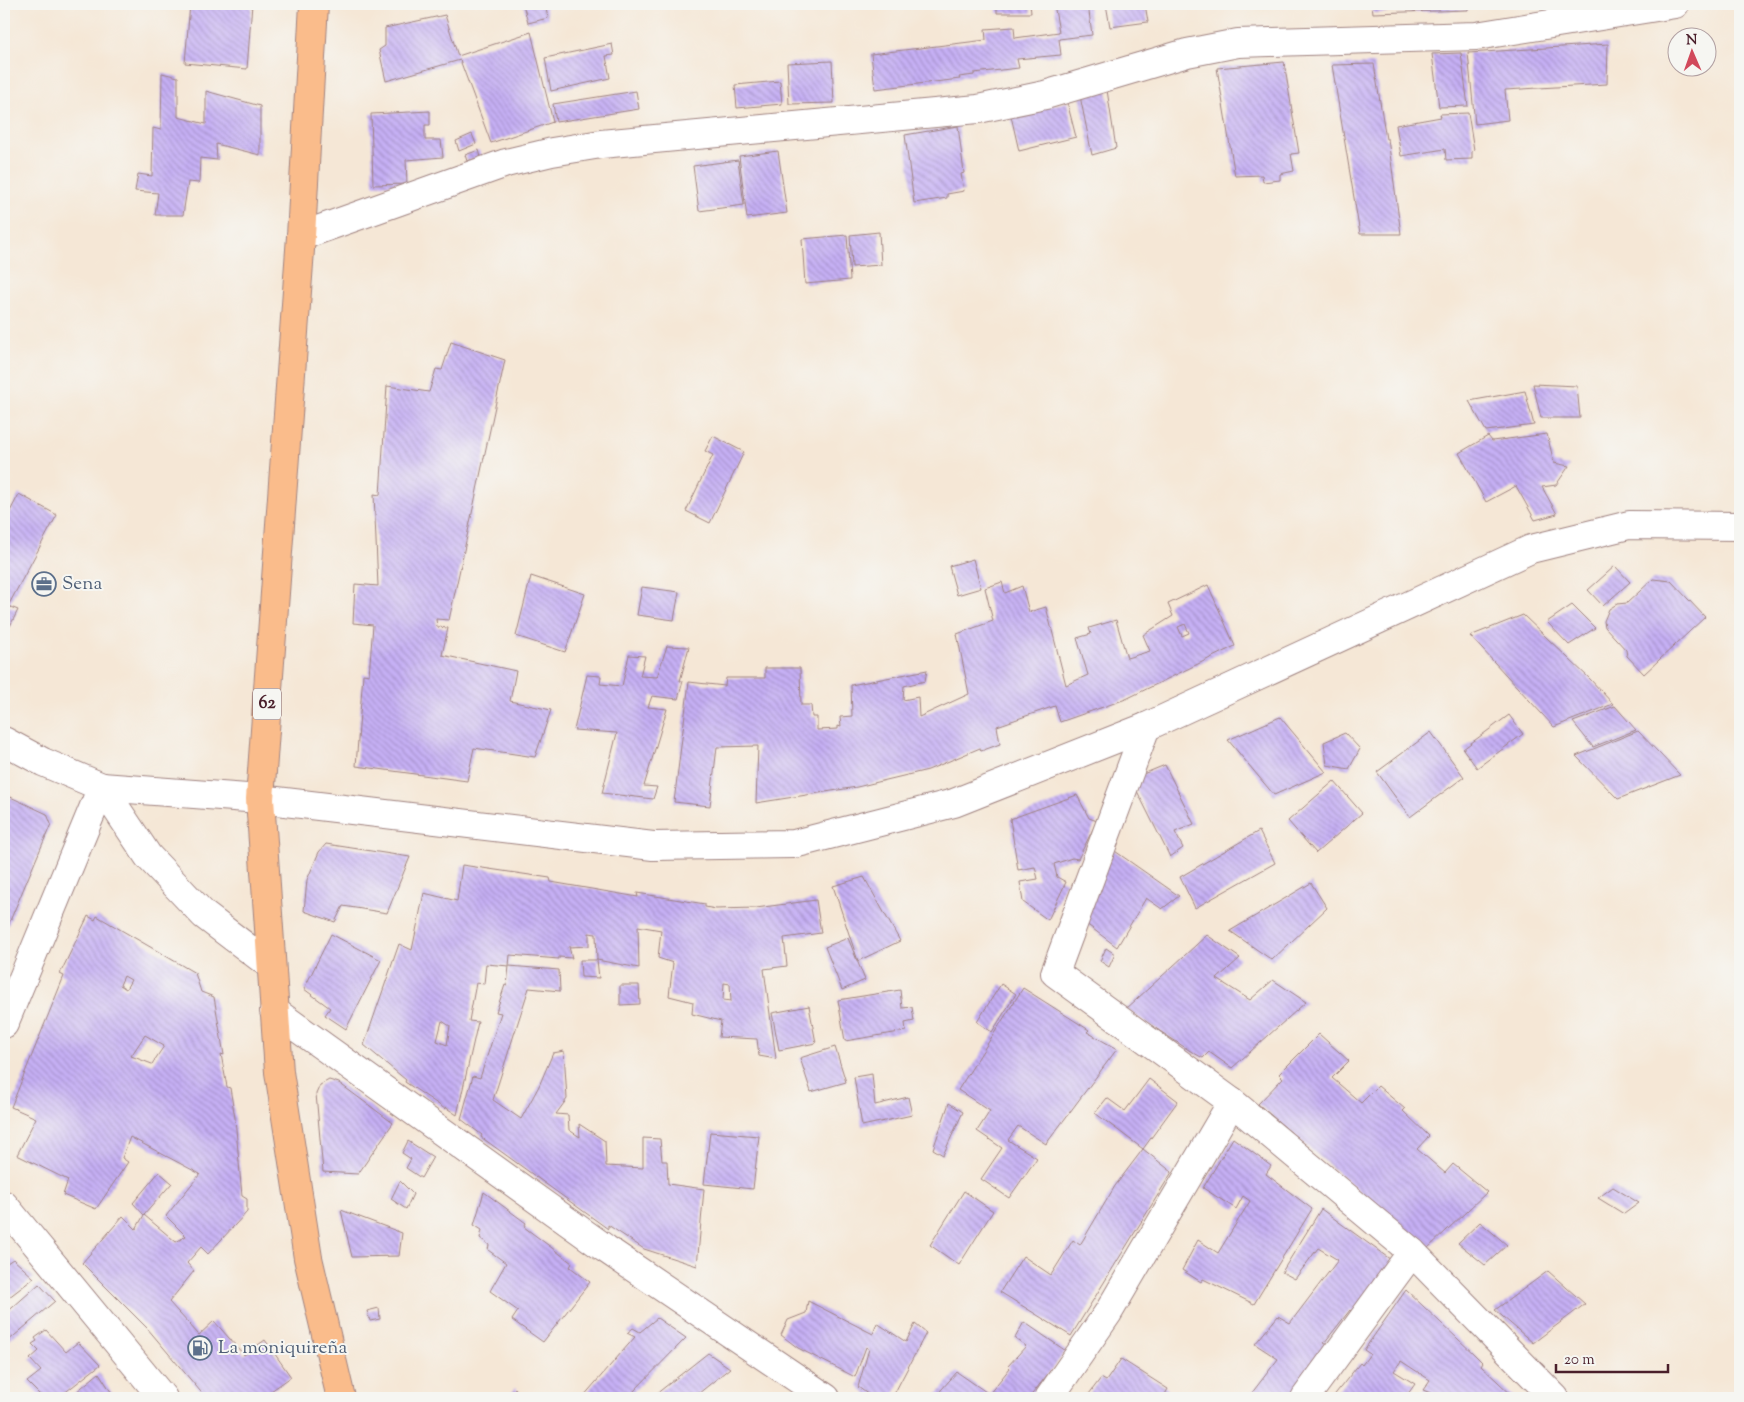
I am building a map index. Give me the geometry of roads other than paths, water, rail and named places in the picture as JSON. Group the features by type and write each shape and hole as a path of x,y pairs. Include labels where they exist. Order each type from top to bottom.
{"main road":[{"name":"62","path":"314,4 301,236 260,799 270,966 279,1072 308,1258 341,1398"}],"street":[{"path":"301,236 506,163 552,152 601,144 978,109 1045,94 1187,53 1238,43 1476,36 1675,4"},
{"path":"4,741 43,762 102,787 260,799 653,846 794,844 954,803 1146,727 1531,549 1629,525 1740,526"},
{"path":"1146,727 1055,973 1232,1102 1412,1252 1555,1398"},
{"path":"102,787 148,856 204,916 270,966"},
{"path":"4,1024 102,787"},
{"path":"274,1011 606,1249 826,1398"},
{"path":"1049,1398 1108,1313 1232,1102"},
{"path":"4,1204 163,1398"},
{"path":"1305,1398 1412,1252"}],"place":[{"name":"Sena","path":"44,584"},
{"name":"La moniquireña","path":"200,1348"}]}
